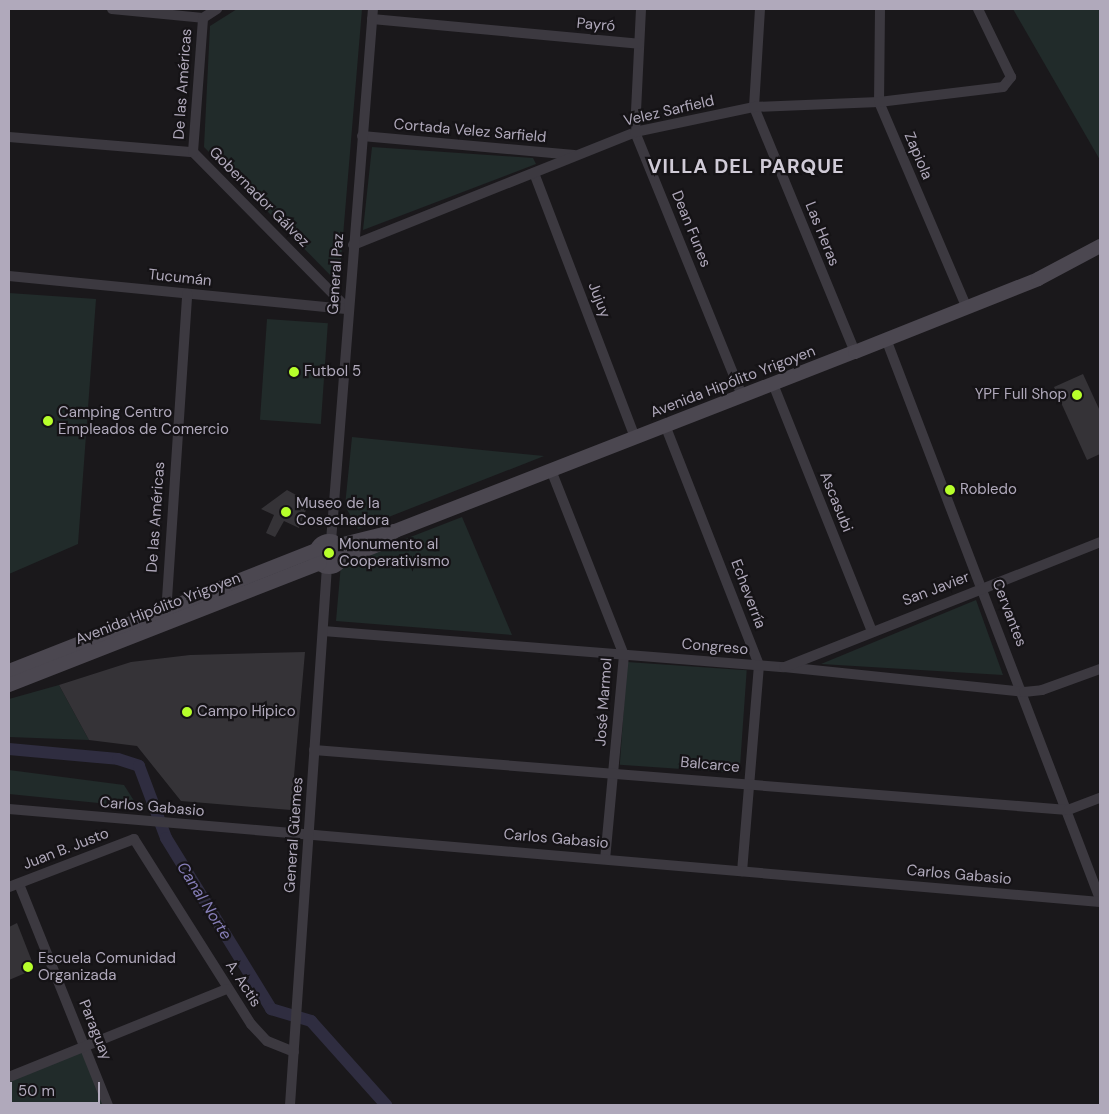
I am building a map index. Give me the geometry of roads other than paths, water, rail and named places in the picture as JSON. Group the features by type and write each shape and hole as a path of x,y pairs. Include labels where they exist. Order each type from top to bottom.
{"street":[{"path":"112,9 203,18 217,9"},
{"name":"Dean Funes","path":"642,9 635,132 742,396"},
{"name":"Las Heras","path":"760,9 754,106 854,352"},
{"name":"Zapiola","path":"880,9 879,102 967,308"},
{"name":"Velez Sarfield","path":"353,245 635,132 754,106 879,102 1010,84 1008,69 978,9"},
{"name":"Payró","path":"372,14 639,44"},
{"name":"General Paz","path":"335,543 348,309 372,14"},
{"name":"De las Américas","path":"193,152 203,18"},
{"name":"Cortada Velez Sarfield","path":"362,136 575,155"},
{"name":"Gobernador Gálvez","path":"9,137 193,152 348,309"},
{"name":"Jujuy","path":"534,172 635,438"},
{"name":"Avenida Hipólito Yrigoyen","path":"321,560 335,543 394,531 635,438 967,308 1080,258 1100,246"},
{"name":"Avenida Hipólito Yrigoyen","path":"1080,258 1100,254"},
{"name":"Tucumán","path":"9,276 348,309"},
{"name":"De las Américas","path":"167,616 187,294"},
{"name":"Cervantes","path":"886,339 1024,692 1100,900"},
{"name":"Ascasubi","path":"773,384 872,631"},
{"name":"Echeverría","path":"665,425 759,665 742,870"},
{"name":"José Marmol","path":"551,470 624,655 605,858"},
{"name":"Avenida Hipólito Yrigoyen","path":"9,671 321,560 341,560 382,543 394,531"},
{"name":"San Javier","path":"784,667 1100,542"},
{"path":"335,543 341,560"},
{"name":"General Güemes","path":"290,1105 323,631 321,560"},
{"name":"Avenida Hipólito Yrigoyen","path":"9,685 167,616"},
{"name":"Congreso","path":"323,631 784,667 1024,692 1042,690 1100,669"},
{"name":"Balcarce","path":"314,750 614,772 1068,810 1100,798"},
{"name":"Carlos Gabasio","path":"9,809 1100,900"},
{"path":"134,839 138,821"},
{"name":"Juan B. Justo","path":"14,886 134,839"},
{"name":"A. Actis","path":"134,839 227,989 267,1041 294,1052"},
{"name":"Paraguay","path":"14,886 86,1046 108,1105"},
{"path":"9,1077 227,989"}],"waterway":[{"name":"Canal Norte","path":"9,749 118,759 139,766 166,838 271,1009 311,1021 386,1105"}],"place":[{"name":"Futbol 5","path":"294,372"},
{"name":"YPF Full Shop","path":"1077,395"},
{"name":"Camping Centro Empleados de Comercio","path":"48,421"},
{"name":"Robledo","path":"950,490"},
{"name":"Museo de la Cosechadora","path":"286,512"},
{"name":"Monumento al Cooperativismo","path":"329,553"},
{"name":"Campo Hípico","path":"187,712"},
{"name":"Escuela Comunidad Organizada","path":"28,967"}],"district":[{"name":"VILLA DEL PARQUE","path":"746,166"}]}
